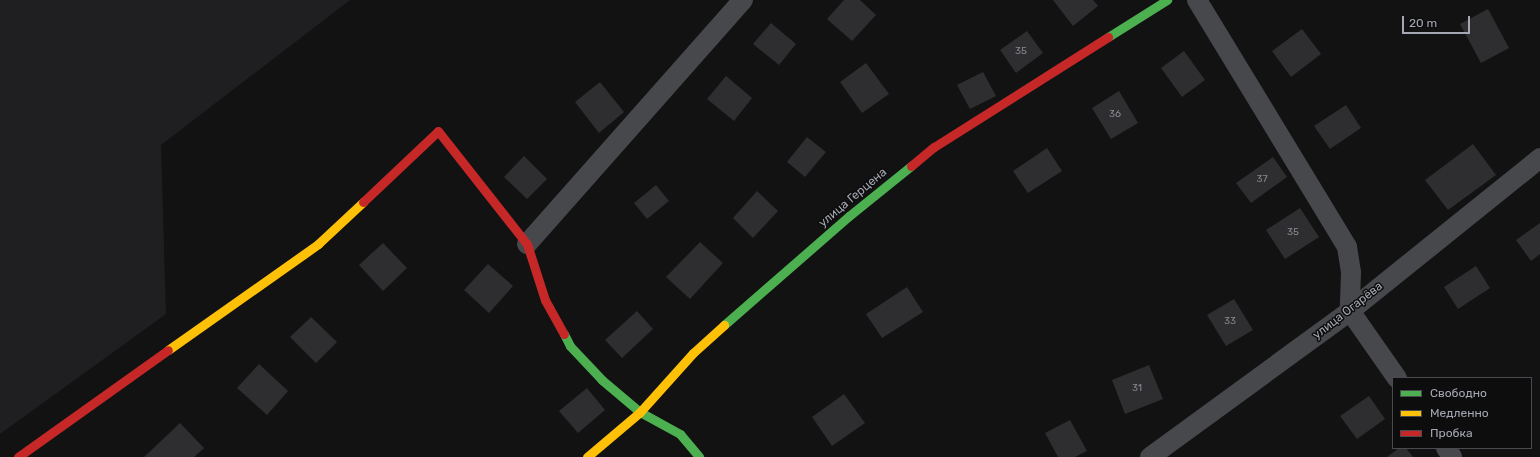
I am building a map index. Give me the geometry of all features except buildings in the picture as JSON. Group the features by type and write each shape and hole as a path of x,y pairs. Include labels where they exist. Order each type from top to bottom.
{"street":[{"path":"527,244 743,0"},
{"name":"улица Герцена","path":"587,457 640,412 693,353 849,216 934,147 1166,0"},
{"path":"1197,0 1347,247 1351,273 1350,311 1396,377"},
{"path":"18,457 52,431 318,244 438,131 527,244 545,300 570,346 602,380 640,412 680,434 699,457"},
{"name":"улица Огарёва","path":"1150,457 1350,311 1540,158"}],"shaded area":[{"path":"0,0 350,0 161,145 166,314 0,434"}],"traffic: fast":[{"path":"1108,37 1167,0"},
{"path":"724,325 849,216 911,166"},
{"path":"564,334 570,346 602,380 640,412 680,434 699,457"}],"traffic: slow":[{"path":"168,350 318,244 363,202"},
{"path":"587,457 640,412 693,353 724,325"}],"traffic: jam":[{"path":"911,166 934,147 1108,37"},
{"path":"363,202 438,131 527,244 545,300 564,334"},
{"path":"18,457 168,350"}]}
